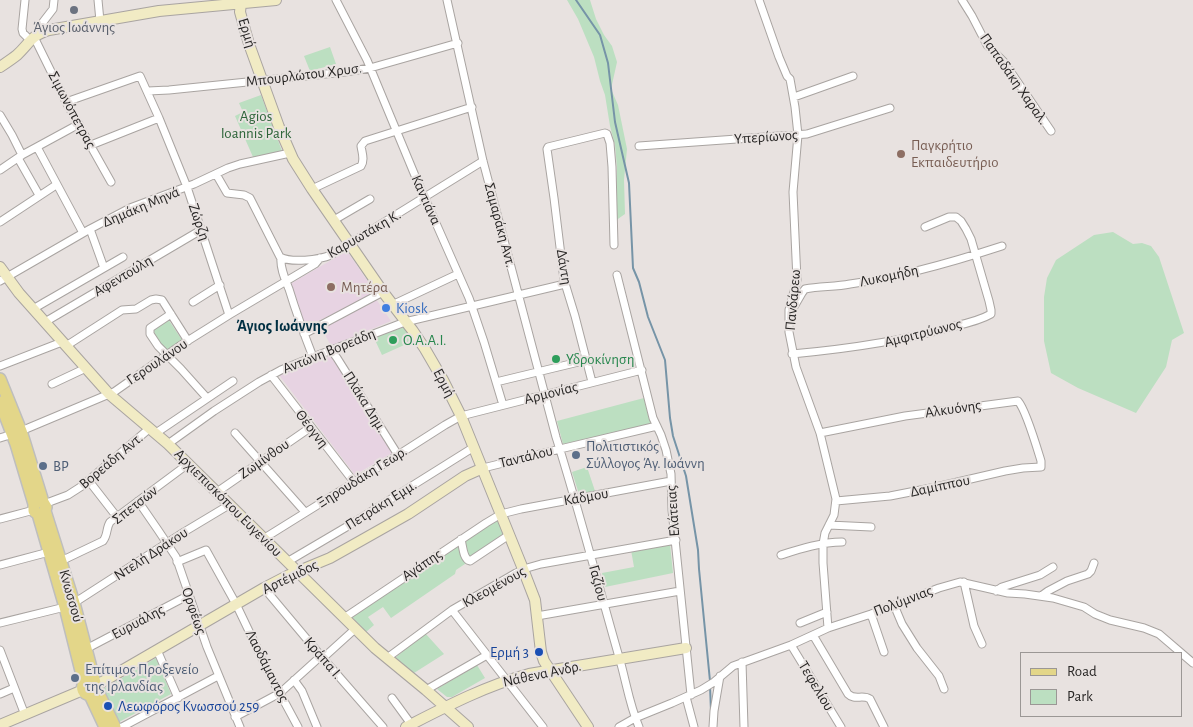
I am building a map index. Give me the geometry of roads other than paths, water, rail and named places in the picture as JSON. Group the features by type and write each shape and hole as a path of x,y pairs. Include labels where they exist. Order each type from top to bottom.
{"main road":[{"name":"Κνωσσού","path":"0,379 40,507 61,561 91,688 105,727"},
{"name":"Κνωσσού","path":"0,402 17,432"},
{"name":"Κνωσσού","path":"40,507 49,552 86,649 91,688 115,727"}],"street":[{"name":"Σιμωνόπετρας","path":"26,0 23,33 35,37 66,102 111,182"},
{"path":"0,67 17,55 35,37 53,9 54,0"},
{"path":"92,0 98,4 100,21"},
{"path":"35,37 50,30 172,5 276,0"},
{"name":"Καντιάνα","path":"336,0 362,49 472,306 503,405"},
{"name":"Σαμαράκη Αντ.","path":"447,0 483,161 560,449"},
{"name":"Πανδάρεω","path":"759,0 779,58 790,80 794,97 798,135 793,192 797,280 790,305 789,338 799,376 820,433 836,501 834,515 825,533 823,544 822,563 828,628"},
{"name":"Παπαδάκη Χαραλ.","path":"962,0 987,45 1004,62 1051,131"},
{"name":"Ερμή","path":"241,2 240,12 242,20 262,81 290,152 312,189 392,305 425,349 443,380 483,468 535,600 541,652 544,660 549,671 588,727"},
{"name":"Μπουρλώτου Χρυσ.","path":"148,91 336,74 370,68 458,43"},
{"name":"Ζώρζη","path":"66,102 140,76 148,91 187,187 229,315"},
{"path":"794,97 853,76"},
{"path":"312,189 360,167 363,162 361,146 363,142 472,107"},
{"name":"Υπερίωνος","path":"639,146 798,135 815,132 890,108"},
{"path":"0,116 12,135 20,157 39,196"},
{"path":"91,145 159,118"},
{"path":"0,170 79,124"},
{"name":"Δάντη","path":"592,382 565,284 548,147 607,134 612,167 614,245"},
{"path":"37,147 83,233"},
{"name":"Δημάκη Μηνά","path":"3,279 130,208 187,187 240,164 290,152"},
{"name":"Καρυωτάκη Κ.","path":"281,258 292,260 328,257 483,161"},
{"path":"216,174 227,193 244,195 250,198 281,258 286,281 313,357"},
{"path":"0,222 56,185"},
{"path":"334,220 370,199"},
{"path":"925,227 946,218 956,217 968,232 975,255"},
{"path":"90,229 104,268"},
{"name":"Αφεντούλη","path":"45,322 201,230"},
{"name":"Λυκομήδη","path":"789,316 805,290 884,278 944,264 1002,246"},
{"name":"Αμφιτρύωνος","path":"792,354 881,344 944,329 989,315 991,310 975,255"},
{"path":"33,309 124,257"},
{"name":"Καρυωτάκη Κ.","path":"286,281 315,264 320,258"},
{"name":"Αρχιεπισκόπου Ευγενίου","path":"0,267 3,279 45,322 109,394 168,444 355,629 468,727"},
{"path":"392,305 458,274"},
{"name":"Ελάτειας","path":"617,275 652,412 668,454 686,648 688,696 694,727"},
{"name":"Γερουλάνου","path":"0,438 109,394 188,341 286,281"},
{"name":"Αντώνη Βορεάδη","path":"168,444 259,382 313,357 405,322 565,284"},
{"path":"193,302 220,285"},
{"path":"304,334 383,292"},
{"path":"0,366 64,344 122,310 136,309 150,300 156,299 162,300 188,341"},
{"path":"171,314 149,330 150,334 158,346 207,398"},
{"name":"Πλάκα Δημ.","path":"331,350 398,455"},
{"path":"496,382 586,360"},
{"path":"52,384 86,368"},
{"name":"Αρμονίας","path":"461,416 642,370"},
{"name":"Θέογνη","path":"271,375 354,482"},
{"name":"Βορεάδη Αντ.","path":"0,519 40,507 68,495 153,431 233,381"},
{"name":"Αλκυόνης","path":"820,433 905,416 1018,401 1040,457 1041,466"},
{"name":"Ξηρουδάκη Γεωρ.","path":"263,539 461,416"},
{"name":"Ταντάλου","path":"483,468 657,426"},
{"name":"Ζωμίνθου","path":"216,492 311,427"},
{"path":"235,434 305,512"},
{"name":"Πετράκη Εμμ.","path":"287,562 474,447"},
{"name":"Γαζίου","path":"560,449 639,727"},
{"name":"Σπετσών","path":"61,561 103,541 108,525 188,464"},
{"name":"Δαμίππου","path":"836,501 890,496 1005,471 1041,466"},
{"name":"Αρτέμιδος","path":"0,725 91,688 264,588 297,571 330,558 392,524 465,476 483,468"},
{"path":"89,481 117,517"},
{"name":"Κάδμου","path":"501,514 671,482"},
{"name":"Ορφέως","path":"138,501 176,557 180,573 218,676 240,727"},
{"name":"Ντελή Δράκου","path":"0,623 70,605 229,505"},
{"name":"Αγάπης","path":"344,618 501,514"},
{"path":"829,526 871,527"},
{"path":"462,539 465,557 468,561 473,560 510,535"},
{"name":"Κλεομένους","path":"387,658 452,610 523,569 541,564 676,540"},
{"path":"781,555 823,544 842,542"},
{"name":"Ντελή Δράκου","path":"177,562 206,550 236,604"},
{"path":"0,565 49,552"},
{"path":"1041,596 1067,581 1088,574 1094,564"},
{"path":"996,591 1002,587 1040,575 1053,567"},
{"path":"964,582 974,626 982,644"},
{"name":"Πολύμνιας","path":"619,727 635,718 705,688 731,667 742,662 951,583 964,582 996,591 1053,598 1084,607 1110,620 1152,631 1166,639 1181,652"},
{"name":"Κράπα Ι.","path":"264,588 383,727"},
{"path":"537,616 680,591"},
{"name":"Ευρυάλης","path":"86,649 189,595"},
{"name":"Λαοδάμαντος","path":"236,604 270,676 298,727"},
{"path":"894,605 902,624 917,648 939,676 944,689"},
{"path":"452,610 543,727"},
{"path":"800,623 827,612"},
{"path":"871,614 884,652"},
{"path":"236,717 280,693 355,629"},
{"path":"813,635 848,694 854,698 865,697 870,699 884,727"},
{"name":"Τεφελίου","path":"791,645 841,727"},
{"name":"Νάθενα Ανδρ.","path":"409,726 484,688 506,680 529,674 686,648"},
{"path":"0,650 24,715"},
{"path":"157,650 178,698"},
{"name":"Πολύμνιας","path":"1183,653 1193,662"},
{"path":"426,690 487,655"},
{"path":"742,662 744,727"},
{"path":"122,727 218,676"},
{"path":"713,727 720,676"},
{"path":"294,680 302,691 317,727"},
{"path":"0,694 14,688"},
{"path":"392,698 409,726"}],"waterway":[{"path":"576,0 600,35 608,63 615,122 629,183 633,268 639,282 648,317 665,360 673,436 686,476 698,550 710,681"},
{"path":"710,686 711,711"}],"place":[{"name":"Άγιος Ιωάννης","path":"74,10"},
{"name":"Παγκρήτιο Εκπαιδευτήριο","path":"901,154"},
{"name":"Μητέρα","path":"331,287"},
{"name":"Kiosk","path":"386,308"},
{"name":"Ο.Α.Α.Ι.","path":"393,340"},
{"name":"Υδροκίνηση","path":"556,359"},
{"name":"Πολιτιστικός Σύλλογος Άγ. Ιωάννη","path":"576,455"},
{"name":"BP","path":"43,466"},
{"name":"Ερμή 3","path":"539,652"},
{"name":"Επίτιμος Προξενείο της Ιρλανδίας","path":"75,678"},
{"name":"Λεωφόρος Κνωσσού 259","path":"108,706"}],"district":[{"name":"Άγιος Ιωάννης","path":"282,326"}],"park label":[{"name":"Agios Ioannis Park","path":"256,124"}]}
